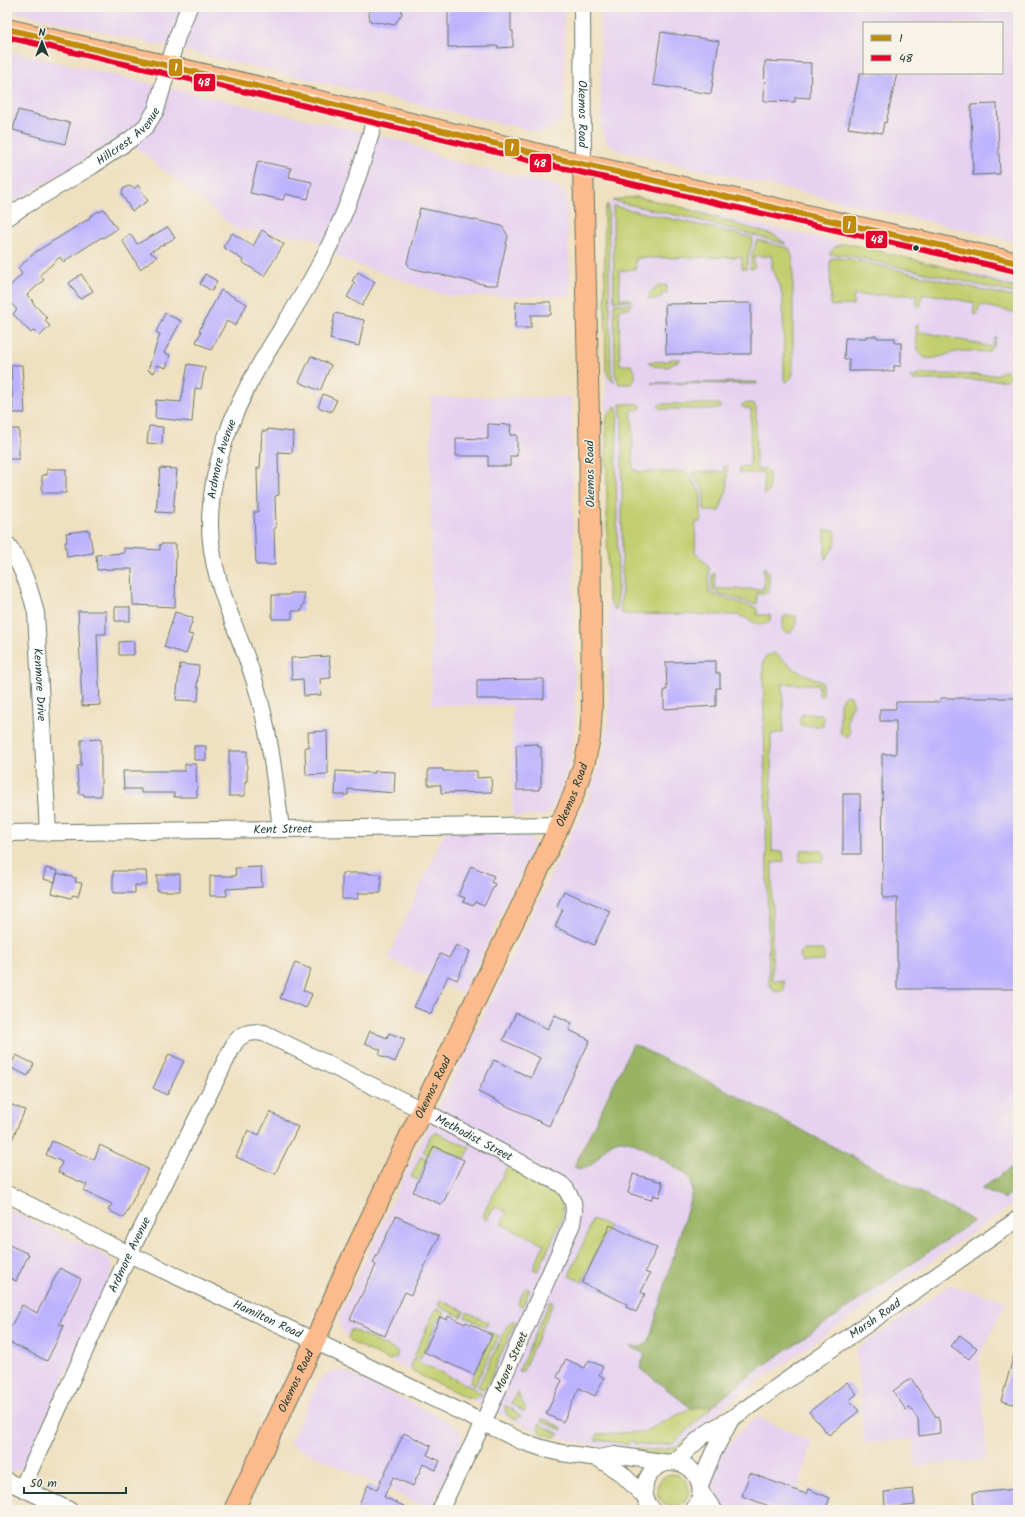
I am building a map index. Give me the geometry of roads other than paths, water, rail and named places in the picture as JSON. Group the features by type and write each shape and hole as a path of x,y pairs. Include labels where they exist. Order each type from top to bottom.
{"main road":[{"path":"7,29 169,65 583,164 1018,263"},
{"name":"Okemos Road","path":"234,1510 315,1341 332,1299 560,825 573,796 585,761 590,738 592,708 589,417 583,164"}],"street":[{"name":"Hillcrest Avenue","path":"7,218 21,208 92,166 139,133 156,110 177,38 189,7"},
{"name":"Okemos Road","path":"582,7 583,164"},
{"name":"Ardmore Avenue","path":"281,829 271,752 264,715 256,685 220,587 216,570 211,536 212,499 222,453 238,407 258,366 319,267 333,240 352,193 376,114"},
{"name":"Kenmore Drive","path":"7,544 18,561 28,584 36,613 38,627 48,832"},
{"name":"Kent Street","path":"7,833 560,825"},
{"name":"Ardmore Avenue","path":"22,1488 129,1254 233,1046 240,1036 251,1032"},
{"name":"Methodist Street","path":"251,1032 264,1033 422,1110 561,1184 570,1195 574,1210"},
{"name":"Hamilton Road","path":"7,1194 129,1254 315,1341 521,1441 561,1453 598,1458 615,1455 681,1464 689,1467 695,1473 699,1480 700,1489"},
{"name":"Moore Street","path":"440,1510 483,1423 569,1231 572,1224 574,1210"},
{"name":"Marsh Road","path":"649,1503 646,1482 654,1469 671,1462 685,1453 703,1436 731,1419 1018,1219"},
{"name":"Marsh Road","path":"692,1510 696,1506 700,1489 713,1453 731,1419"},
{"name":"Hamilton Road","path":"598,1458 622,1474 649,1503"},
{"path":"7,1481 69,1510"},
{"path":"700,1489 714,1510"}]}
